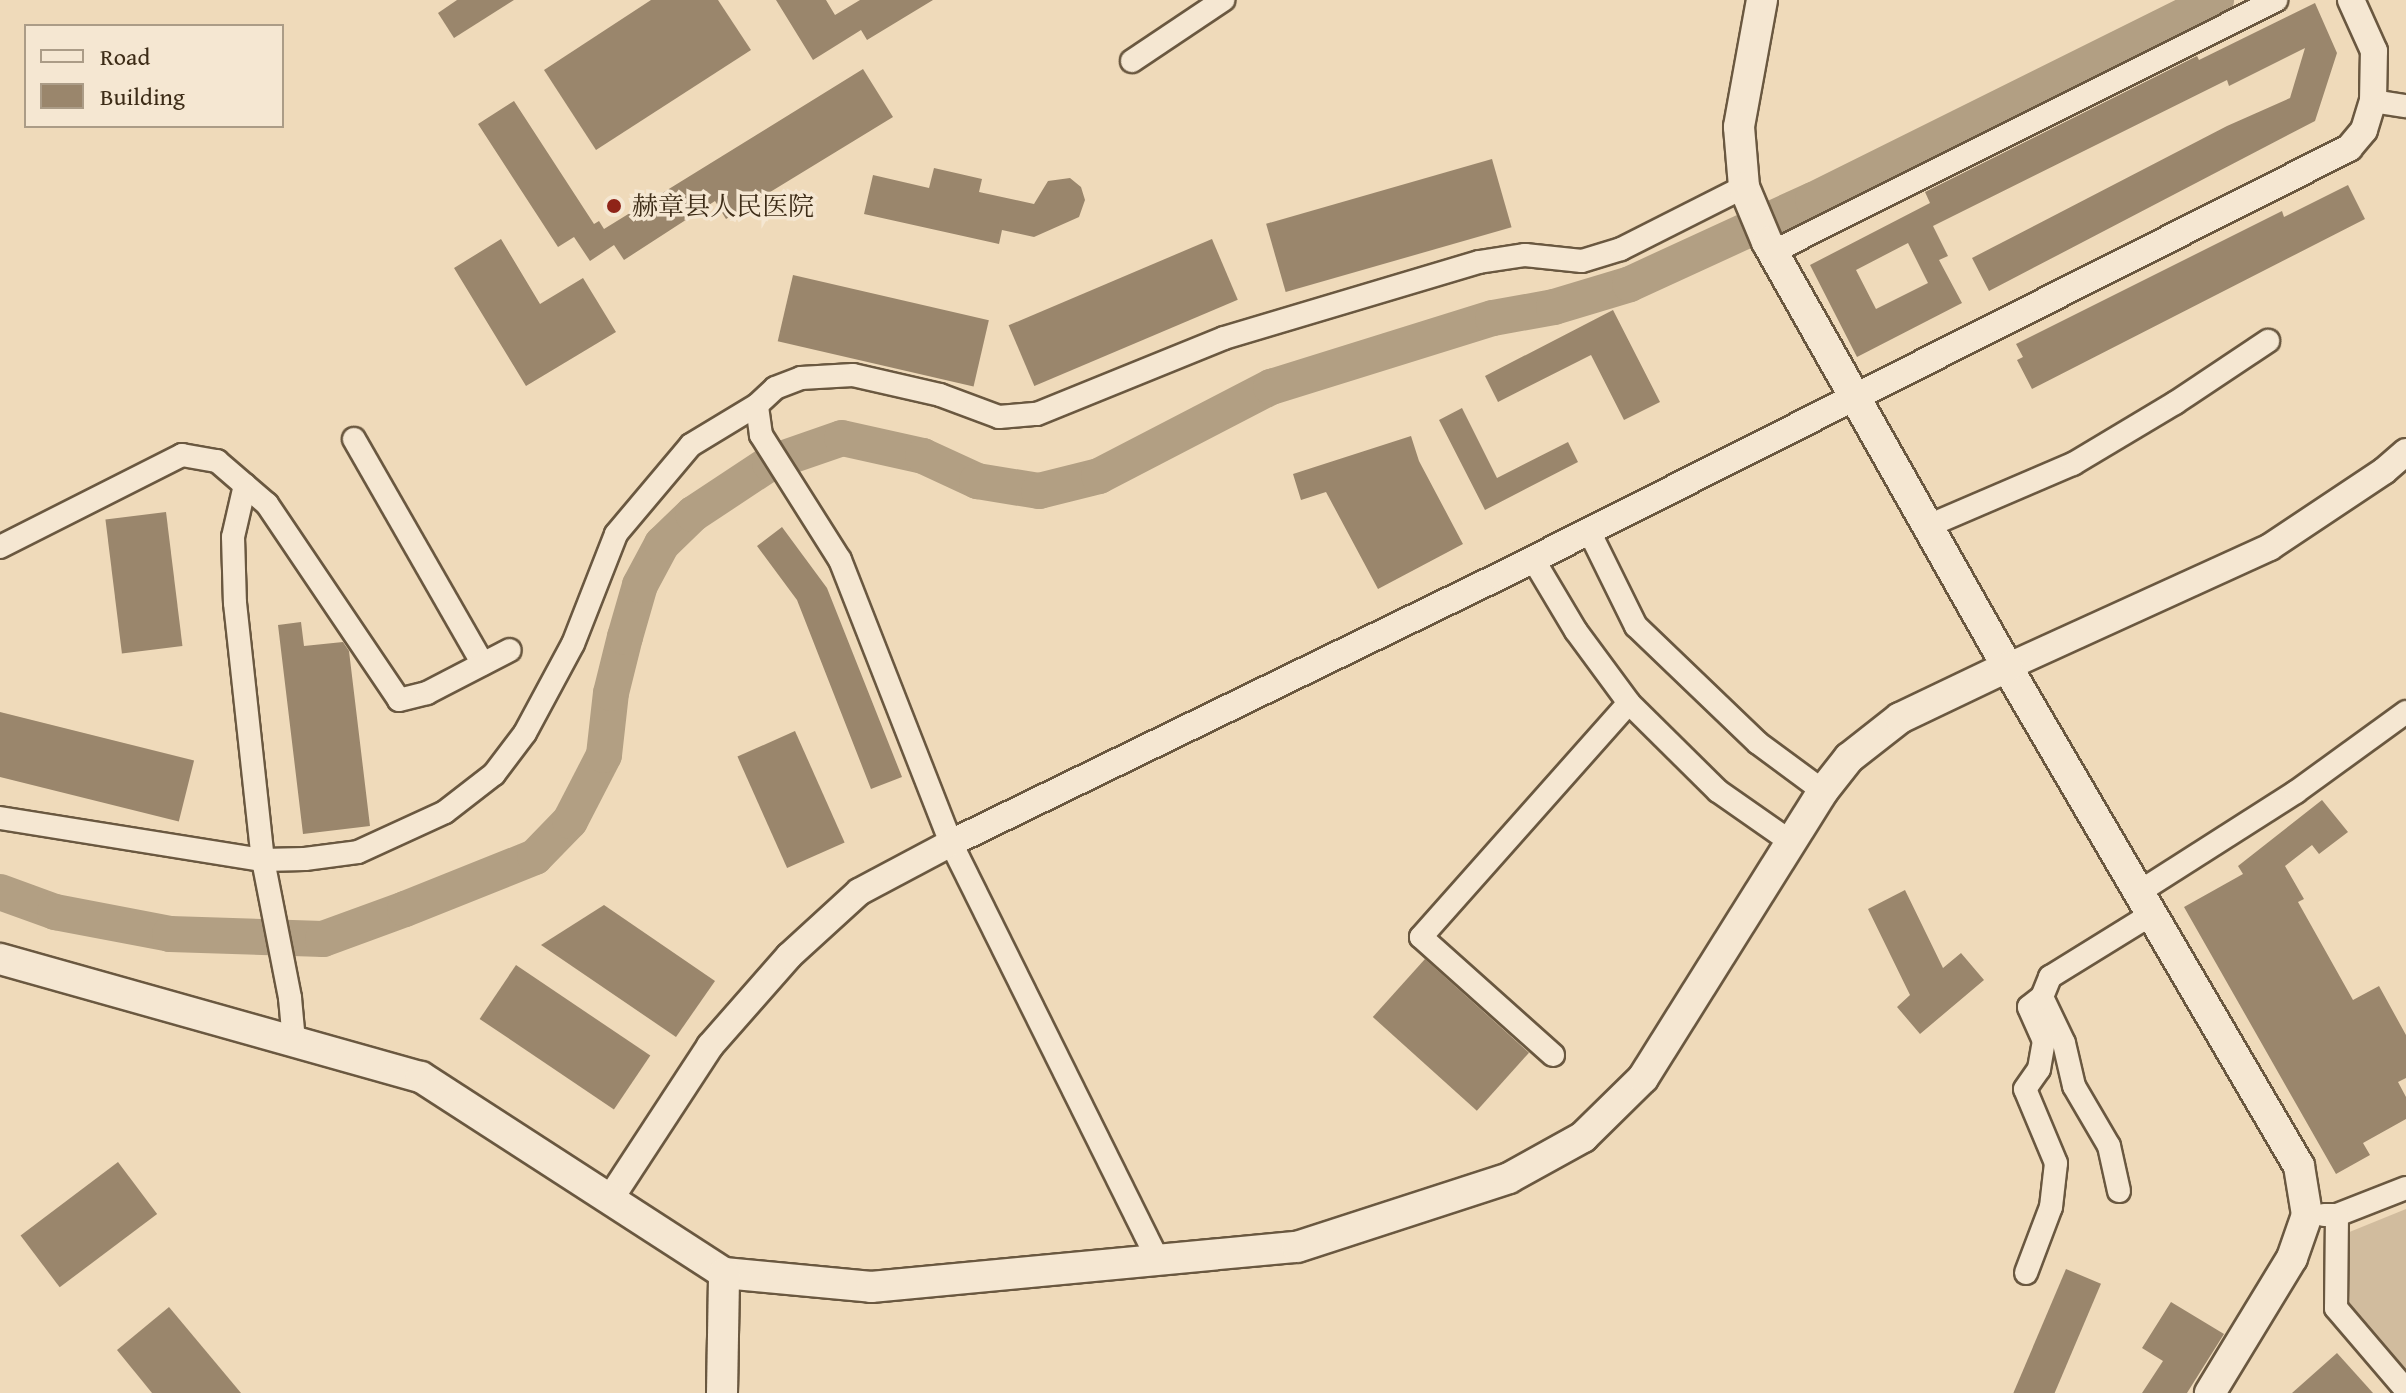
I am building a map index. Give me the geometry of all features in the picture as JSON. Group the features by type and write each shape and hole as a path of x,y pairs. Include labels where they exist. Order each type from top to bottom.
{"main road":[{"path":"1762,0 1739,127 1749,198 1770,247 2007,667 2299,1166 2322,1215 2292,1258 2210,1393"},
{"path":"0,959 421,1077 724,1273 871,1287 1297,1247 1509,1178 1583,1137 1643,1078 1823,791 1849,758 1900,718 2007,667"},
{"path":"722,1393 724,1273"}],"street":[{"path":"1132,61 1223,0"},
{"path":"1770,247 2276,0"},
{"path":"610,1199 710,1046 789,956 859,892 951,843 1533,559 2349,148 2364,130 2373,101 2374,51 2351,0"},
{"path":"2373,101 2406,106"},
{"path":"0,818 263,860 358,852 445,812 494,774 525,733 573,644 616,534 691,445 757,405 775,388 801,378 853,375 940,395 999,417 1037,414 1224,338 1479,262 1525,255 1582,261 1621,249 1749,198"},
{"path":"1928,526 2073,464 2175,403 2268,341"},
{"path":"757,405 761,435 840,560 951,843 1158,1260"},
{"path":"354,439 483,664"},
{"path":"2007,667 2270,547 2384,471 2406,452"},
{"path":"0,547 182,455 217,461 267,504 399,700 427,693 510,650"},
{"path":"245,485 233,537 235,603 263,860 290,998 294,1041"},
{"path":"1589,531 1636,626 1758,743 1823,791"},
{"path":"1533,559 1576,631 1629,703 1718,791 1791,842"},
{"path":"1553,1055 1421,937 1629,703"},
{"path":"2026,1273 2051,1207 2056,1163 2025,1089 2039,1069 2044,1041 2029,1007 2042,997 2050,977 2145,903 2406,712"},
{"path":"2042,997 2064,1043 2074,1086 2109,1146 2119,1191"},
{"path":"2406,1188 2322,1215 2336,1308 2406,1390"}],"shaded area":[{"path":"2406,1209 2406,1374 2344,1304 2347,1233"}],"building":[{"path":"457,0 514,0 454,38 438,13"},
{"path":"651,0 718,0 751,50 596,150 544,70"},
{"path":"776,0 826,0 835,15 860,0 933,0 867,40 861,30 813,60"},
{"path":"2315,3 2337,53 2315,121 1989,291 1972,258 2227,126 2290,98 2305,48 2229,86 2227,80 1933,226 1948,256 1939,260 1962,303 1857,357 1810,265 1930,203 1925,192 2197,56 2199,60","holes":["1908,243 1928,283 1876,309 1856,270"]},
{"path":"863,69 893,117 726,219 715,201 624,260 614,245 590,261 574,237 558,247 478,124 514,101 594,224 599,221 604,229"},
{"path":"1492,159 1512,227 1286,292 1266,224"},
{"path":"934,168 982,179 979,192 1034,204 1048,181 1070,178 1081,187 1085,200 1079,217 1034,237 1002,230 999,244 864,214 873,175 929,188"},
{"path":"2348,185 2365,219 2032,389 2017,360 2023,357 2016,344 2282,211 2284,217"},
{"path":"501,239 540,304 583,278 616,332 526,386 454,268"},
{"path":"1212,239 1238,300 1034,386 1009,325"},
{"path":"793,275 989,320 974,386 778,341"},
{"path":"1613,310 1660,402 1624,420 1591,355 1498,402 1485,376"},
{"path":"1462,408 1497,478 1568,442 1578,462 1485,510 1439,420"},
{"path":"1411,436 1419,461 1463,544 1378,589 1326,492 1301,500 1293,474"},
{"path":"166,512 182,646 122,653 105,519"},
{"path":"782,527 827,588 902,777 871,789 797,600 757,546"},
{"path":"301,622 304,646 343,642 349,651 370,826 303,834 278,625"},
{"path":"0,712 194,760 179,822 0,777"},
{"path":"795,731 845,842 787,868 737,757"},
{"path":"2322,800 2348,832 2319,854 2312,845 2285,866 2304,899 2298,902 2353,1000 2379,986 2406,1035 2406,1078 2398,1082 2406,1097 2406,1119 2363,1143 2370,1155 2336,1174 2184,907 2243,874 2238,866"},
{"path":"1905,890 1943,968 1961,953 1984,980 1920,1034 1897,1007 1910,995 1868,909"},
{"path":"604,905 715,981 676,1037 541,945"},
{"path":"1425,959 1529,1053 1477,1111 1373,1017"},
{"path":"516,965 650,1056 614,1109 480,1019"},
{"path":"118,1162 157,1214 60,1287 21,1235"},
{"path":"2066,1269 2101,1284 2055,1393 2013,1393"},
{"path":"2171,1302 2224,1334 2187,1393 2142,1393 2163,1361 2142,1348"},
{"path":"169,1307 241,1393 152,1393 117,1350"},
{"path":"2337,1353 2373,1393 2292,1393"}],"waterway":[{"path":"0,892 55,912 170,934 323,939 535,857 570,821 604,755 611,693 625,637 640,585 662,544 693,514 770,463 842,438 923,456 977,481 1039,491 1099,476 1271,387 1493,318 1554,307 1630,284 1813,200 2216,0"}],"place":[{"name":"赫章县人民医院","path":"614,206"}]}
